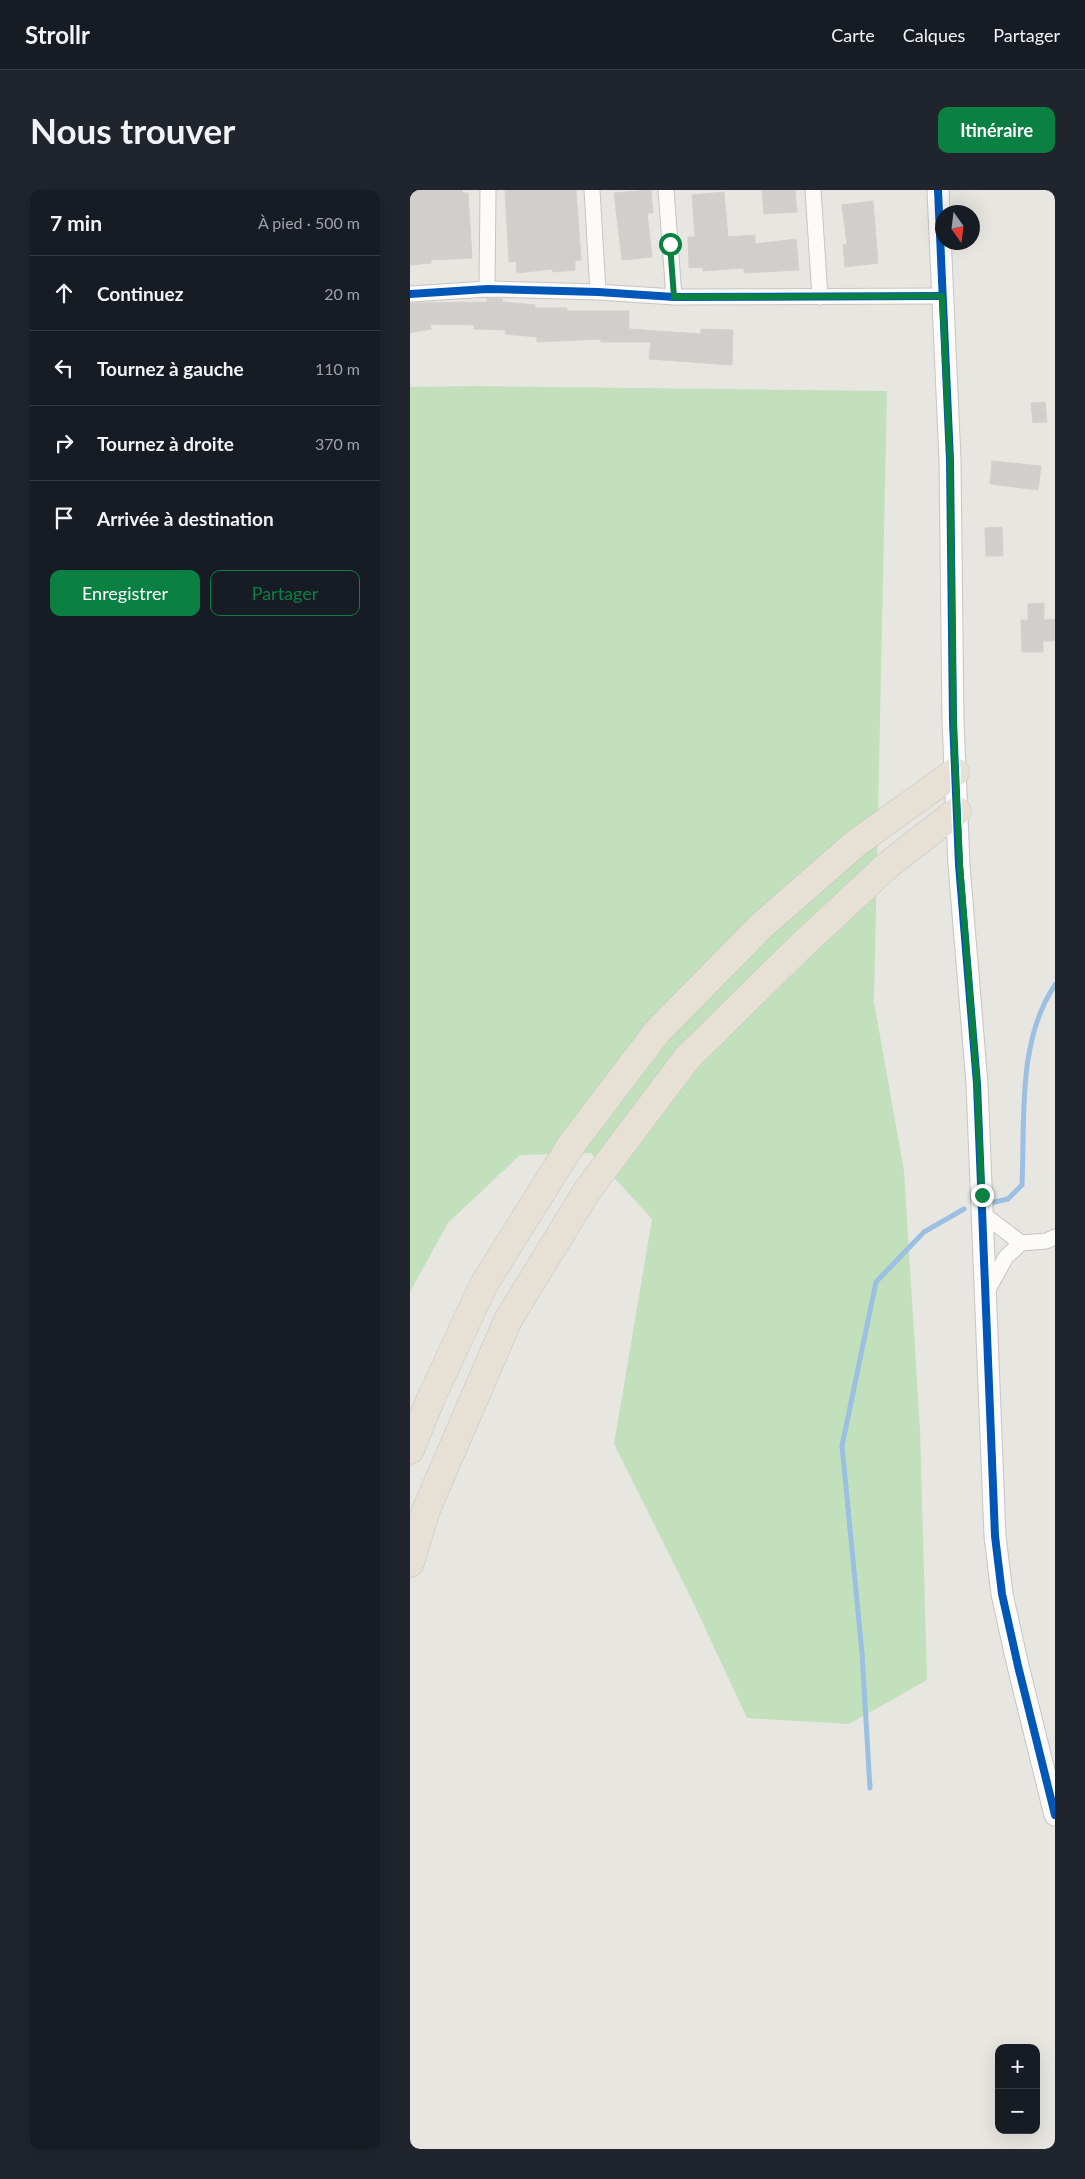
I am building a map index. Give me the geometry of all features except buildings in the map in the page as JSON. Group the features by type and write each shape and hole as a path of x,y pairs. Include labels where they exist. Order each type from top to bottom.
{"highway":[{"path":"410,1450 432,1396 484,1284 571,1145 656,1032 760,927 855,844 955,772"},
{"path":"410,1563 426,1510 508,1320 587,1190 688,1057 801,946 888,865 957,811"}],"street":[{"path":"487,289 488,190"},
{"path":"592,190 598,292"},
{"path":"666,190 674,297"},
{"path":"813,190 820,297"},
{"path":"938,190 950,460 955,772 977,1084 987,1291 995,1536 1002,1594 1055,1815"},
{"path":"410,294 487,289 598,292 674,297 942,296"},
{"path":"983,1214 1021,1243"},
{"path":"987,1291 1006,1257 1021,1243 1046,1241 1055,1237"}],"green space":[{"path":"477,386 887,391 874,1002 904,1171 920,1429 927,1680 849,1724 747,1718 691,1598 614,1444 652,1219 591,1153 520,1155 448,1223 410,1292 410,387"}],"waterway":[{"path":"990,1203 1008,1199 1022,1185 1025,1081 1029,1055 1034,1031 1043,1007 1055,985"},
{"path":"870,1788 862,1653 842,1446 876,1282 924,1232 964,1209"}],"cycle path":[{"path":"938,190 950,460 953,721 959,865 977,1084 995,1536 1002,1594 1055,1815"},
{"path":"410,294 487,289 598,292 674,297 942,296"}],"route":[{"path":"670,244 674,297 942,296 950,460 953,721 960,865 977,1084 982,1195"}]}
